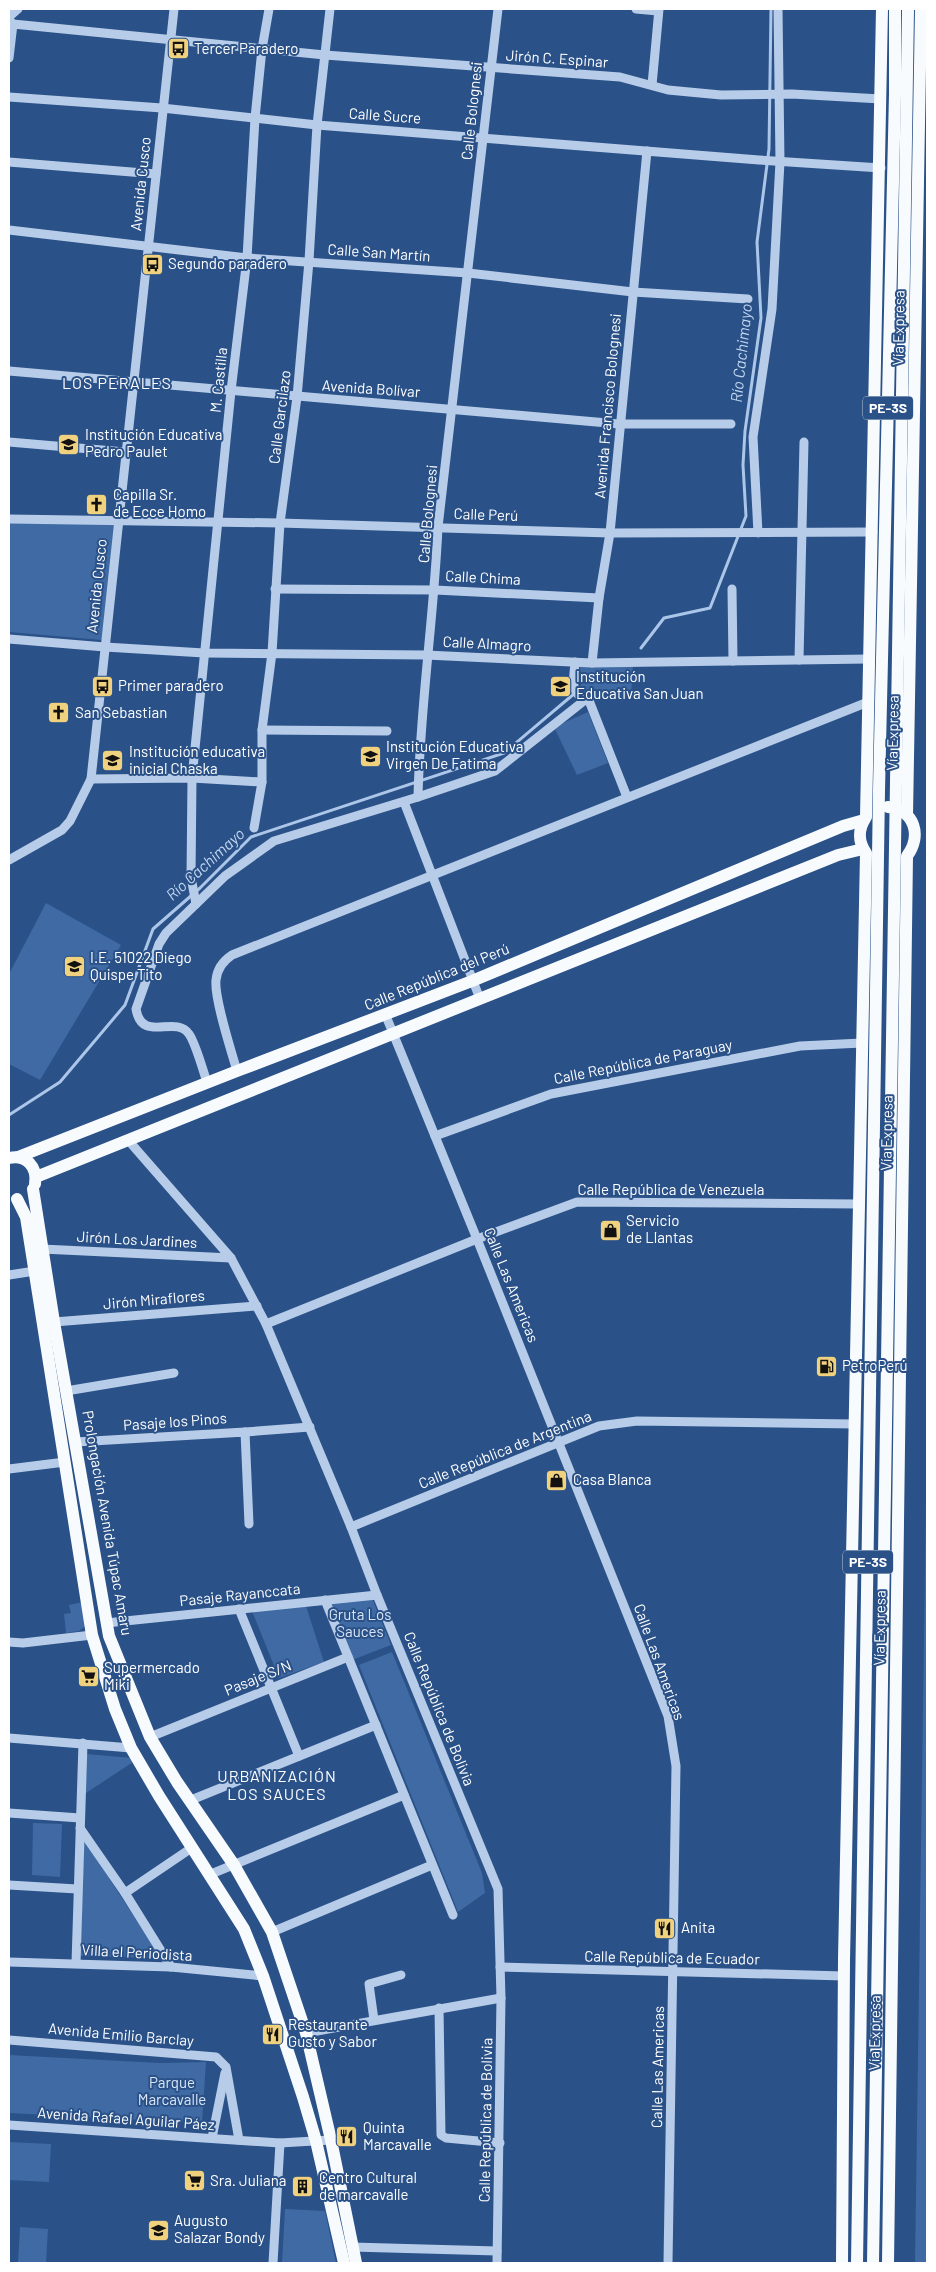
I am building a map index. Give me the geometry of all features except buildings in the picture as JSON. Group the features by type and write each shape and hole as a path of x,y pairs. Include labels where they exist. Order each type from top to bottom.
{"main road":[{"name":"Vía Expresa","path":"842,2263 844,1976 865,851 860,834 865,818 873,532 882,9"},
{"name":"Vía Expresa","path":"873,2263 901,424 896,9"},
{"name":"Vía Expresa","path":"857,2263 879,808 888,424 899,231 908,9"},
{"name":"Vía Expresa","path":"888,2263 907,856 916,840 913,822 907,815 921,9"},
{"path":"878,275 899,231"},
{"path":"899,231 916,276"},
{"path":"876,381 888,424"},
{"path":"901,424 915,385"},
{"path":"879,808 895,808 907,815"},
{"name":"Calle República del Perú","path":"13,1157 236,1071 386,1016 865,818 879,808"},
{"path":"11,1198 23,1197 34,1183 128,1140 838,855 865,851 878,862 894,863 907,856"},
{"path":"891,1057 903,1096"},
{"path":"861,1094 876,1058"},
{"path":"13,1157 31,1164 34,1183"},
{"name":"Prolongación Avenida Túpac Amaru","path":"34,1183 54,1322 109,1636 150,1737 177,1782 234,1865 272,1932 306,2033 331,2140 356,2263"},
{"path":"888,1237 902,1194"},
{"name":"Prolongación Avenida Túpac Amaru","path":"11,1198 26,1217 92,1635 115,1709 131,1748 159,1796 211,1874 244,1929 263,1976 316,2141 344,2263"},
{"path":"858,1199 873,1236"}],"street":[{"path":"9,58 10,20 18,9"},
{"name":"Avenida Cusco","path":"9,860 62,830 70,821 91,779 174,9"},
{"name":"M. Castilla","path":"195,901 191,886 192,778 231,391 247,258 255,118 262,49 270,9"},
{"name":"Calle Garcilazo","path":"254,828 262,782 262,730 272,653 280,523 298,397 317,125 330,9"},
{"name":"Calle Bolognesi","path":"418,793 426,655 436,590 438,527 498,9"},
{"path":"636,9 658,10 652,85"},
{"path":"758,533 753,437 772,309 776,162 773,94 778,9"},
{"name":"Jirón C. Espinar","path":"10,20 170,40 325,55 620,77 668,90 881,99"},
{"name":"Calle Sucre","path":"9,97 162,108 317,125 776,162 880,168"},
{"name":"Avenida Francisco Bolognesi","path":"592,663 599,598 610,533 619,424 647,151"},
{"path":"9,162 156,174"},
{"name":"Calle San Martín","path":"9,230 247,258 468,273 633,292 748,299"},
{"name":"Avenida Bolívar","path":"9,371 619,424 731,424"},
{"path":"9,442 125,452"},
{"path":"799,660 804,442"},
{"name":"Calle Perú","path":"9,519 118,519 610,533 873,532"},
{"name":"Calle Chima","path":"275,589 436,590 599,598"},
{"path":"732,589 732,661"},
{"name":"Calle Almagro","path":"9,639 204,653 426,655 592,663 869,659"},
{"path":"574,662 575,693 585,700 588,698 627,797"},
{"path":"207,1082 189,1034 180,1027 152,1027 142,1023 136,1009 159,944 166,932 195,901 225,876 274,841 404,802 418,793 495,771 585,700"},
{"path":"236,1071 216,988 219,969 224,960 232,955 868,702"},
{"path":"262,730 386,731"},
{"path":"91,779 192,778 262,782"},
{"path":"404,802 480,999"},
{"name":"Calle Las Americas","path":"386,1016 478,1239 668,1716 676,1766 668,2263"},
{"name":"Calle República de Paraguay","path":"435,1136 551,1094 800,1046 862,1043"},
{"name":"Calle República de Bolivia","path":"128,1140 231,1258 266,1324 310,1427 498,1889 501,1998 497,2263"},
{"name":"Calle República de Venezuela","path":"266,1324 478,1239 577,1202 858,1199"},
{"name":"Jirón Los Jardines","path":"42,1249 231,1258"},
{"path":"9,1275 35,1271"},
{"name":"Jirón Miraflores","path":"54,1322 256,1306"},
{"path":"66,1391 174,1373"},
{"name":"Calle República de Argentina","path":"351,1527 599,1426 637,1421 855,1424"},
{"path":"245,1432 310,1427"},
{"name":"Pasaje los Pinos","path":"76,1442 245,1432 249,1524"},
{"path":"9,1469 65,1462"},
{"name":"Pasaje Rayanccata","path":"106,1623 377,1595"},
{"path":"326,1600 453,1915"},
{"path":"239,1609 299,1756"},
{"path":"9,1642 23,1643 92,1635"},
{"name":"Pasaje S/N","path":"150,1737 348,1657"},
{"path":"191,1800 376,1725"},
{"path":"9,1738 131,1748"},
{"path":"76,1964 83,1743"},
{"path":"211,1874 404,1795"},
{"path":"9,1813 80,1818"},
{"path":"80,1828 125,1893 171,1967"},
{"path":"125,1893 193,1847"},
{"path":"272,1932 432,1865"},
{"path":"9,1885 77,1889"},
{"name":"Villa el Periodista","path":"9,1962 171,1967 263,1976"},
{"name":"Calle República de Ecuador","path":"500,1967 844,1976"},
{"path":"374,2020 369,1984 401,1976"},
{"path":"306,2033 501,1998"},
{"path":"439,2008 441,2135 446,2138 500,2142"},
{"name":"Avenida Emilio Barclay","path":"9,2040 216,2056 226,2068"},
{"path":"212,2138 226,2068"},
{"path":"226,2068 239,2140"},
{"name":"Avenida Rafael Aguilar Páez","path":"9,2125 280,2143 331,2140"},
{"path":"273,2263 280,2143"},
{"path":"352,2247 497,2251"}],"green space":[{"path":"9,521 115,523 102,640 9,632"},
{"path":"633,666 631,696 581,693 580,667"},
{"path":"588,712 608,763 577,775 554,727"},
{"path":"46,903 121,945 40,1080 9,1064 9,974"},
{"path":"927,1430 927,2263 915,2263"},
{"name":"Gruta Los Sauces","path":"372,1598 391,1645 352,1660 328,1603"},
{"path":"83,1602 85,1626 79,1631 66,1633 64,1614 71,1613 69,1605"},
{"path":"306,1606 324,1662 279,1678 252,1611"},
{"path":"392,1652 482,1873 485,1893 458,1912 359,1665"},
{"path":"86,1754 132,1758 133,1762 83,1795"},
{"path":"33,1823 62,1824 60,1877 32,1875"},
{"path":"83,1838 161,1958 80,1956"},
{"name":"Parque Marcavalle","path":"9,2055 160,2063 206,2062 202,2123 9,2113"},
{"path":"9,2142 51,2144 49,2182 9,2180"},
{"path":"285,2209 325,2211 336,2263 282,2263"},
{"path":"20,2227 48,2229 46,2263 18,2263"}],"waterway":[{"name":"Río Cachimayo","path":"641,648 664,618 710,608 746,516 743,465 745,431 761,318 757,242 769,149 771,9"},
{"name":"Río Cachimayo","path":"9,1115 60,1082 125,1005 153,929 200,888 251,837 504,753 575,693"}],"place":[{"name":"Tercer Paradero","path":"178,49"},
{"name":"Segundo paradero","path":"152,264"},
{"name":"Institución Educativa Pedro Paulet","path":"69,444"},
{"name":"Capilla Sr. de Ecce Homo","path":"97,504"},
{"name":"Primer paradero","path":"102,686"},
{"name":"Institución Educativa San Juan","path":"560,686"},
{"name":"San Sebastian","path":"59,713"},
{"name":"Institución Educativa Virgen De Fatima","path":"370,756"},
{"name":"Institución educativa inicial Chaska","path":"113,761"},
{"name":"I.E. 51022 Diego Quispe Tito","path":"74,967"},
{"name":"Servicio de Llantas","path":"610,1230"},
{"name":"PetroPerú","path":"826,1366"},
{"name":"Casa Blanca","path":"557,1480"},
{"name":"Supermercado Miki","path":"88,1677"},
{"name":"Anita","path":"665,1928"},
{"name":"Restaurante Gusto y Sabor","path":"272,2034"},
{"name":"Quinta Marcavalle","path":"347,2137"},
{"name":"Sra. Juliana","path":"194,2181"},
{"name":"Centro Cultural de marcavalle","path":"303,2187"},
{"name":"Augusto Salazar Bondy","path":"158,2230"}],"district":[{"name":"LOS PERALES","path":"117,383"},
{"name":"URBANIZACIÓN LOS SAUCES","path":"277,1785"}]}
